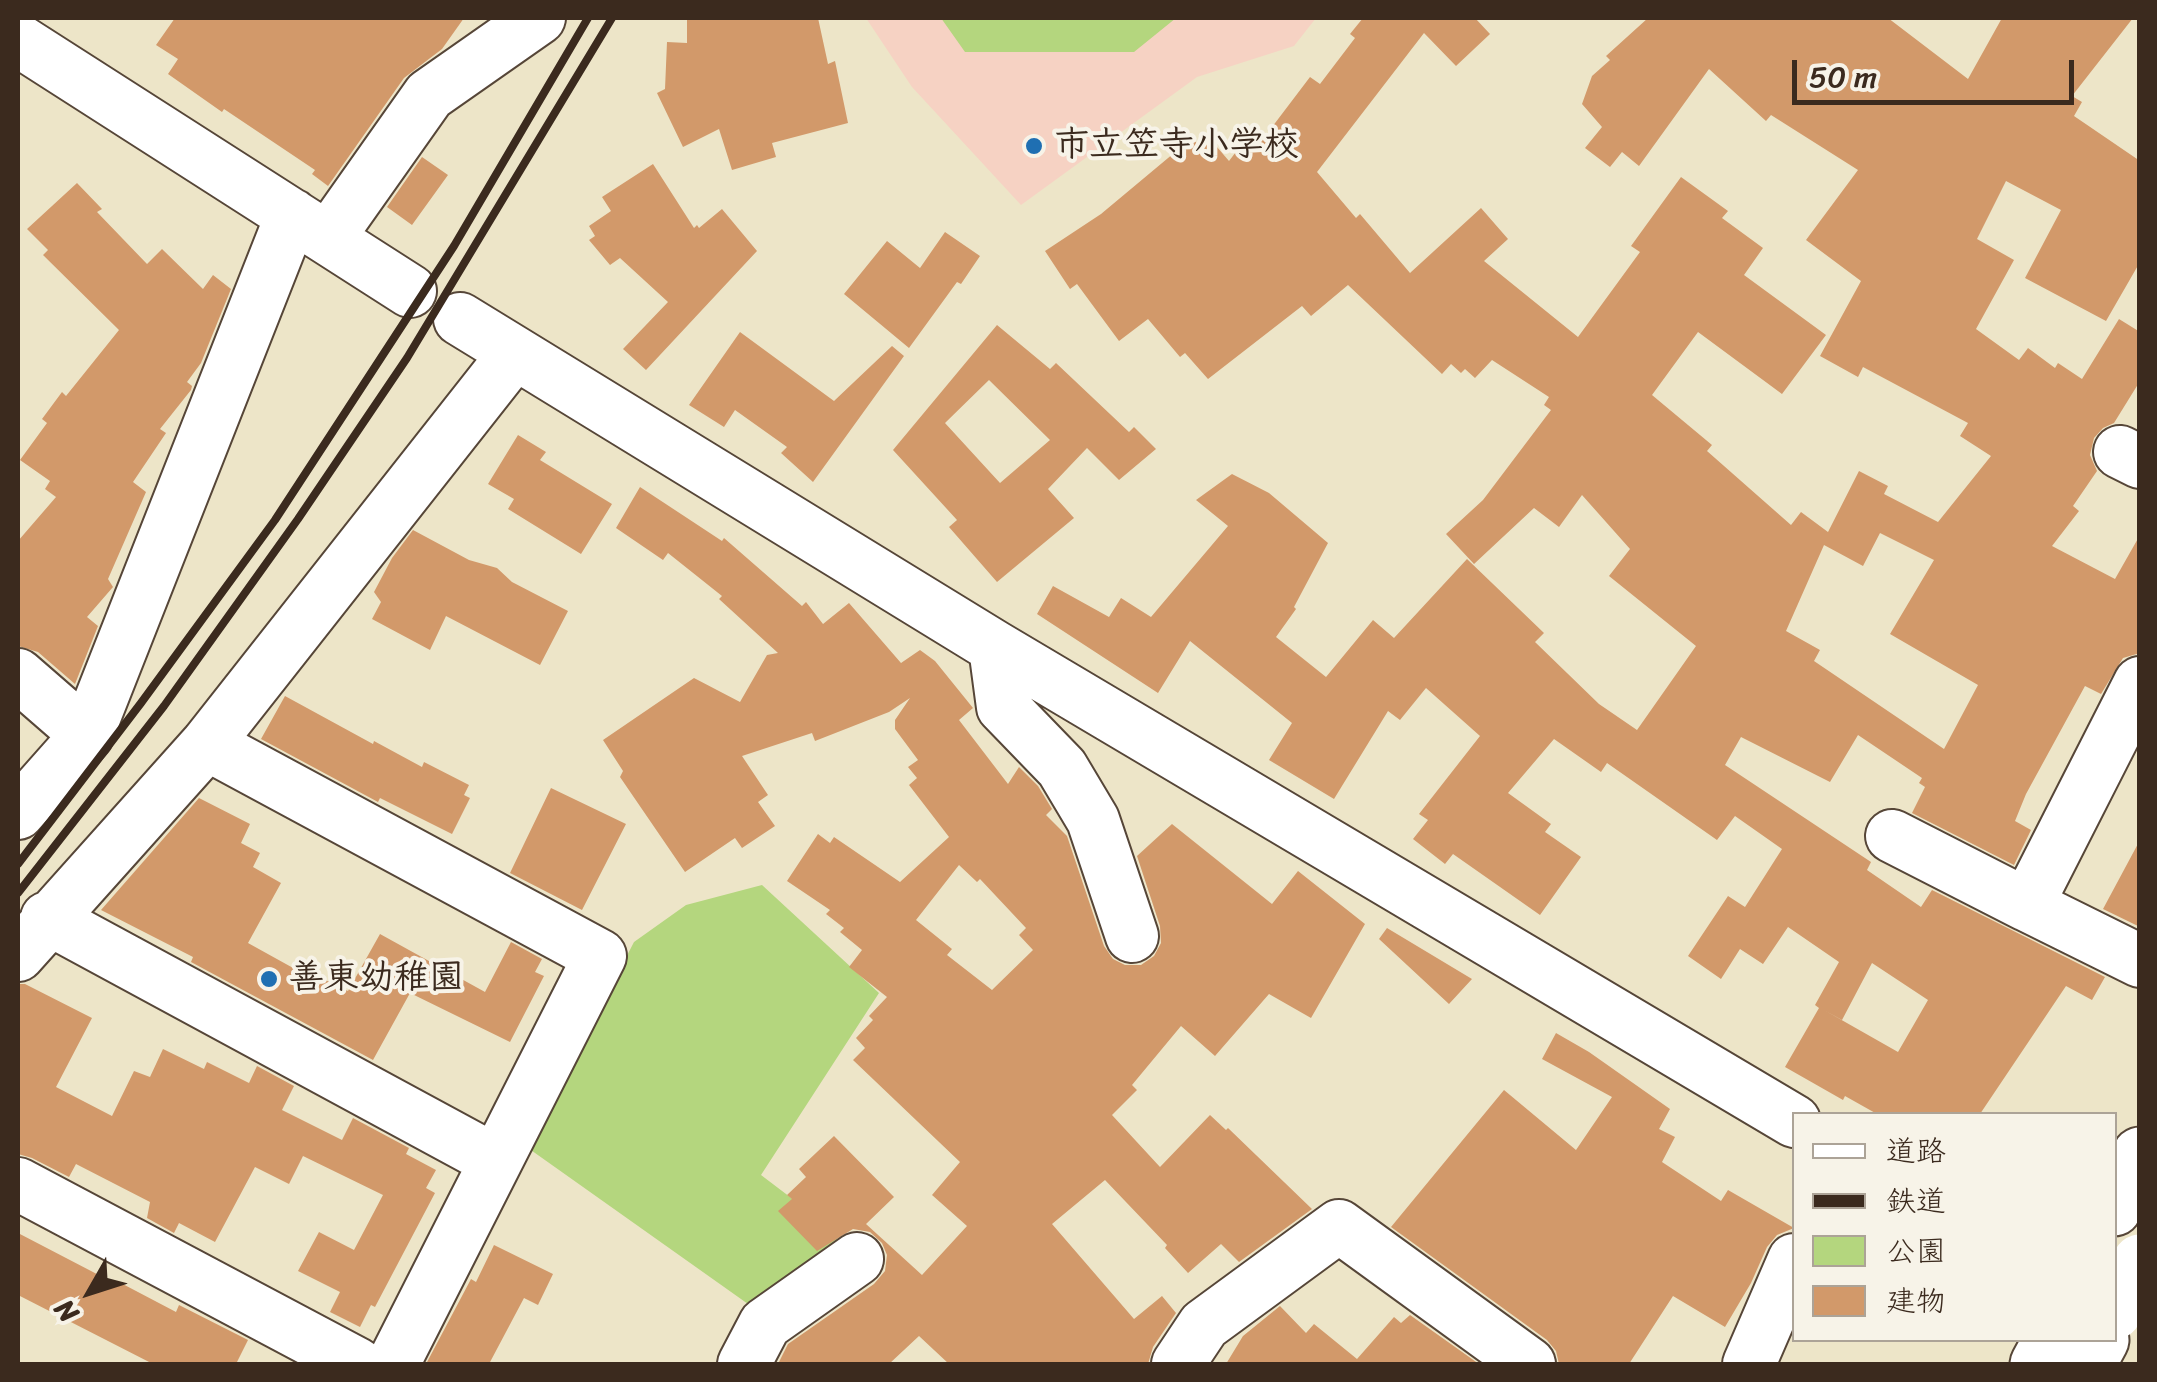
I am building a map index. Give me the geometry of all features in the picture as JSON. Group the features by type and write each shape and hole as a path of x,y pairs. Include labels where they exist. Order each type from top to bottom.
{"highway":[{"path":"2117,1202 2140,1155"},
{"path":"2117,1306 2140,1262"},
{"path":"2038,1364 2050,1342"},
{"path":"2088,1364 2100,1342"},
{"path":"2128,1364 2140,1343"}],"street":[{"path":"18,813 87,735 310,227 428,95 539,18"},
{"path":"18,40 410,292"},
{"path":"460,319 995,647 1792,1121"},
{"path":"494,1160 32,936 206,744 516,353"},
{"path":"995,647 1002,706 1062,768 1093,820 1132,936"},
{"path":"18,675 87,735"},
{"path":"2027,904 2140,683"},
{"path":"206,744 600,956 393,1364"},
{"path":"1892,836 2140,961"},
{"path":"18,1184 357,1364"},
{"path":"1178,1364 1204,1325 1338,1226 1528,1364"},
{"path":"744,1364 765,1324 857,1259"},
{"path":"1749,1364 1792,1265"},
{"path":"2117,1314 2140,1325"}],"shaded area":[{"name":"市立笠寺小学校","path":"866,18 1316,18 1294,46 1197,77 1021,205 912,87"}],"green space":[{"path":"941,18 1176,18 1134,52 965,52"},
{"path":"762,885 879,993 761,1175 840,1235 772,1321 528,1148 634,942 686,905"}],"building":[{"path":"175,18 464,18 442,49 404,78 328,186 312,174 315,170 168,74 178,59 156,45"},
{"path":"687,18 818,18 828,64 835,61 848,123 772,143 776,157 732,170 719,129 683,147 657,93 665,89 667,42 687,43"},
{"path":"1363,18 1475,18 1490,34 1456,66 1424,33 1317,172 1356,218 1360,214 1410,273 1481,208 1508,239 1484,261 1578,337 1640,252 1631,246 1681,177 1728,211 1722,218 1763,248 1744,275 1826,335 1782,394 1698,332 1652,395 1712,445 1707,451 1791,525 1801,512 1828,532 1859,471 1888,486 1884,494 1938,522 1991,456 1960,436 1968,423 1863,367 1858,377 1820,356 1861,281 1806,240 1858,170 1771,115 1766,121 1709,69 1639,166 1622,152 1610,167 1585,148 1602,127 1582,104 1592,76 1610,60 1606,56 1648,18 1888,18 1968,79 2002,18 2133,18 2072,96 2082,102 2074,116 2140,161 2140,262 2106,321 2025,278 2061,210 2006,181 1977,239 2014,260 1976,329 2019,360 2028,348 2055,368 2058,363 2082,379 2119,319 2140,332 2140,381 2114,423 2094,438 2090,455 2097,471 2073,506 2079,511 2052,546 2115,579 2140,535 2140,653 2123,658 2101,694 2085,686 2015,821 2031,830 2014,865 1912,813 1925,787 1919,783 1922,778 1858,735 1830,782 1741,737 1725,765 1871,862 1867,870 1921,907 1932,890 2105,977 2092,1000 2066,986 1981,1112 1873,1112 1845,1096 1843,1100 1785,1067 1819,1008 1815,1005 1839,962 1788,927 1763,964 1740,949 1721,979 1688,956 1728,896 1745,907 1782,849 1735,816 1717,840 1607,763 1601,772 1554,739 1508,793 1551,824 1545,832 1581,857 1540,915 1453,854 1445,864 1413,839 1428,820 1419,814 1480,736 1426,688 1400,720 1388,711 1334,799 1269,760 1292,723 1190,641 1158,693 1037,614 1053,586 1109,617 1121,598 1151,617 1228,526 1196,500 1232,474 1269,493 1328,543 1296,609 1276,637 1326,677 1373,620 1394,638 1467,559 1544,633 1535,642 1599,704 1637,730 1696,646 1609,576 1630,549 1582,495 1559,527 1534,508 1474,564 1446,534 1483,500 1551,410 1544,405 1549,397 1492,360 1475,378 1451,364 1442,374 1348,285 1311,316 1302,306 1208,379 1185,353 1180,357 1148,319 1119,341 1077,284 1070,289 1045,251 1101,214 1192,138 1201,148 1211,140 1229,161 1255,127 1266,135 1310,77 1320,84 1355,38 1350,34","holes":["1880,533 1934,560 1890,634 1978,685 1944,749 1814,661 1820,650 1786,631 1824,545 1863,566","1872,963 1928,1000 1898,1052 1824,1010 1842,1020"]},
{"path":"422,157 448,175 412,225 387,207"},
{"path":"653,164 694,228 722,209 757,251 646,370 623,349 668,302 620,258 610,265 589,240 595,236 589,226 611,211 602,197"},
{"path":"77,183 102,209 97,212 147,264 162,249 203,289 213,275 231,289 201,363 187,382 191,390 160,429 166,433 133,482 146,492 108,579 113,587 87,617 98,626 75,684 38,652 18,646 18,541 56,497 45,489 50,481 20,460 47,423 42,419 62,392 66,396 119,330 43,255 48,250 27,229"},
{"path":"945,232 980,256 909,348 844,294 887,241 920,268"},
{"path":"997,325 1050,369 1056,363 1129,432 1134,427 1156,449 1119,480 1087,448 1048,489 1074,518 997,582 949,527 957,520 893,450","holes":["989,380 1050,440 1000,483 945,423"]},
{"path":"740,332 834,401 892,346 904,356 813,482 781,453 787,447 735,410 724,427 689,405"},
{"path":"518,435 546,452 540,460 612,504 581,554 508,509 514,499 488,484"},
{"path":"640,487 722,541 724,538 802,606 806,602 823,624 849,603 901,663 920,650 935,661 973,708 959,720 1008,784 1019,767 1038,786 1052,809 1046,815 1067,836 1104,946 1113,959 1125,965 1141,965 1154,956 1161,943 1160,926 1137,856 1172,824 1272,904 1298,871 1365,924 1311,1018 1269,994 1215,1056 1181,1026 1132,1085 1137,1090 1112,1115 1160,1167 1210,1115 1312,1209 1239,1262 1221,1244 1188,1273 1105,1180 1052,1224 1134,1319 1162,1296 1176,1313 1153,1347 1148,1364 949,1364 919,1336 889,1364 778,1364 788,1344 874,1284 885,1271 887,1255 882,1243 870,1232 853,1229 817,1251 778,1211 792,1199 787,1195 806,1177 799,1169 834,1136 894,1197 866,1224 922,1275 967,1226 932,1195 960,1162 853,1060 865,1048 856,1038 887,997 849,967 862,950 840,932 844,928 826,914 830,910 787,881 818,834 830,843 834,837 900,882 949,837 909,785 917,778 908,767 918,760 895,729 895,720 910,698 889,712 815,741 812,733 742,756 768,795 758,802 775,826 742,848 735,838 685,872 620,777 623,771 603,740 694,678 740,702 767,655 778,653 719,599 722,596 668,553 663,560 616,528","holes":["959,865 977,882 980,879 1026,928 1019,935 1033,950 992,990 947,955 952,949 916,920"]},
{"path":"413,530 469,560 497,568 512,582 568,611 540,665 446,616 430,650 372,619 381,602 374,592"},
{"path":"285,696 373,744 374,741 422,767 424,762 469,785 464,795 470,798 452,834 380,798 378,802 261,739"},
{"path":"551,788 626,824 582,910 510,873"},
{"path":"199,798 250,824 241,843 260,853 253,867 281,883 248,943 313,979 315,975 348,991 380,934 485,992 511,942 542,959 535,972 544,976 510,1042 410,993 373,1060 191,962 193,957 101,910"},
{"path":"2140,840 2140,927 2103,909"},
{"path":"1387,928 1472,979 1449,1004 1379,939"},
{"path":"18,984 92,1018 56,1087 112,1116 134,1071 150,1077 163,1049 204,1069 207,1062 249,1083 257,1066 294,1086 282,1110 342,1140 353,1118 409,1148 406,1154 436,1170 426,1188 435,1193 375,1307 371,1305 360,1327 330,1312 340,1292 298,1271 319,1232 354,1250 383,1195 303,1156 289,1184 255,1167 215,1242 179,1223 174,1233 147,1218 150,1202 76,1164 69,1177 18,1154"},
{"path":"1556,1033 1589,1052 1670,1109 1659,1129 1675,1137 1662,1162 1721,1201 1728,1190 1792,1227 1777,1235 1767,1247 1725,1327 1673,1296 1629,1364 1559,1364 1556,1351 1547,1340 1391,1227 1504,1090 1576,1150 1612,1097 1542,1059"},
{"path":"18,1233 176,1312 179,1305 248,1340 236,1364 153,1364 18,1295"},
{"path":"494,1245 553,1274 538,1305 524,1298 489,1364 426,1364 471,1279 476,1282"},
{"path":"1280,1306 1306,1333 1314,1324 1357,1359 1394,1317 1401,1323 1410,1315 1479,1364 1226,1364 1243,1336"}],"railway":[{"path":"18,864 275,520 454,246 588,18"},
{"path":"18,893 164,706 298,519 407,358 612,18"}],"place":[{"name":"市立笠寺小学校","path":"1034,146"},
{"name":"善東幼稚園","path":"269,979"}]}
